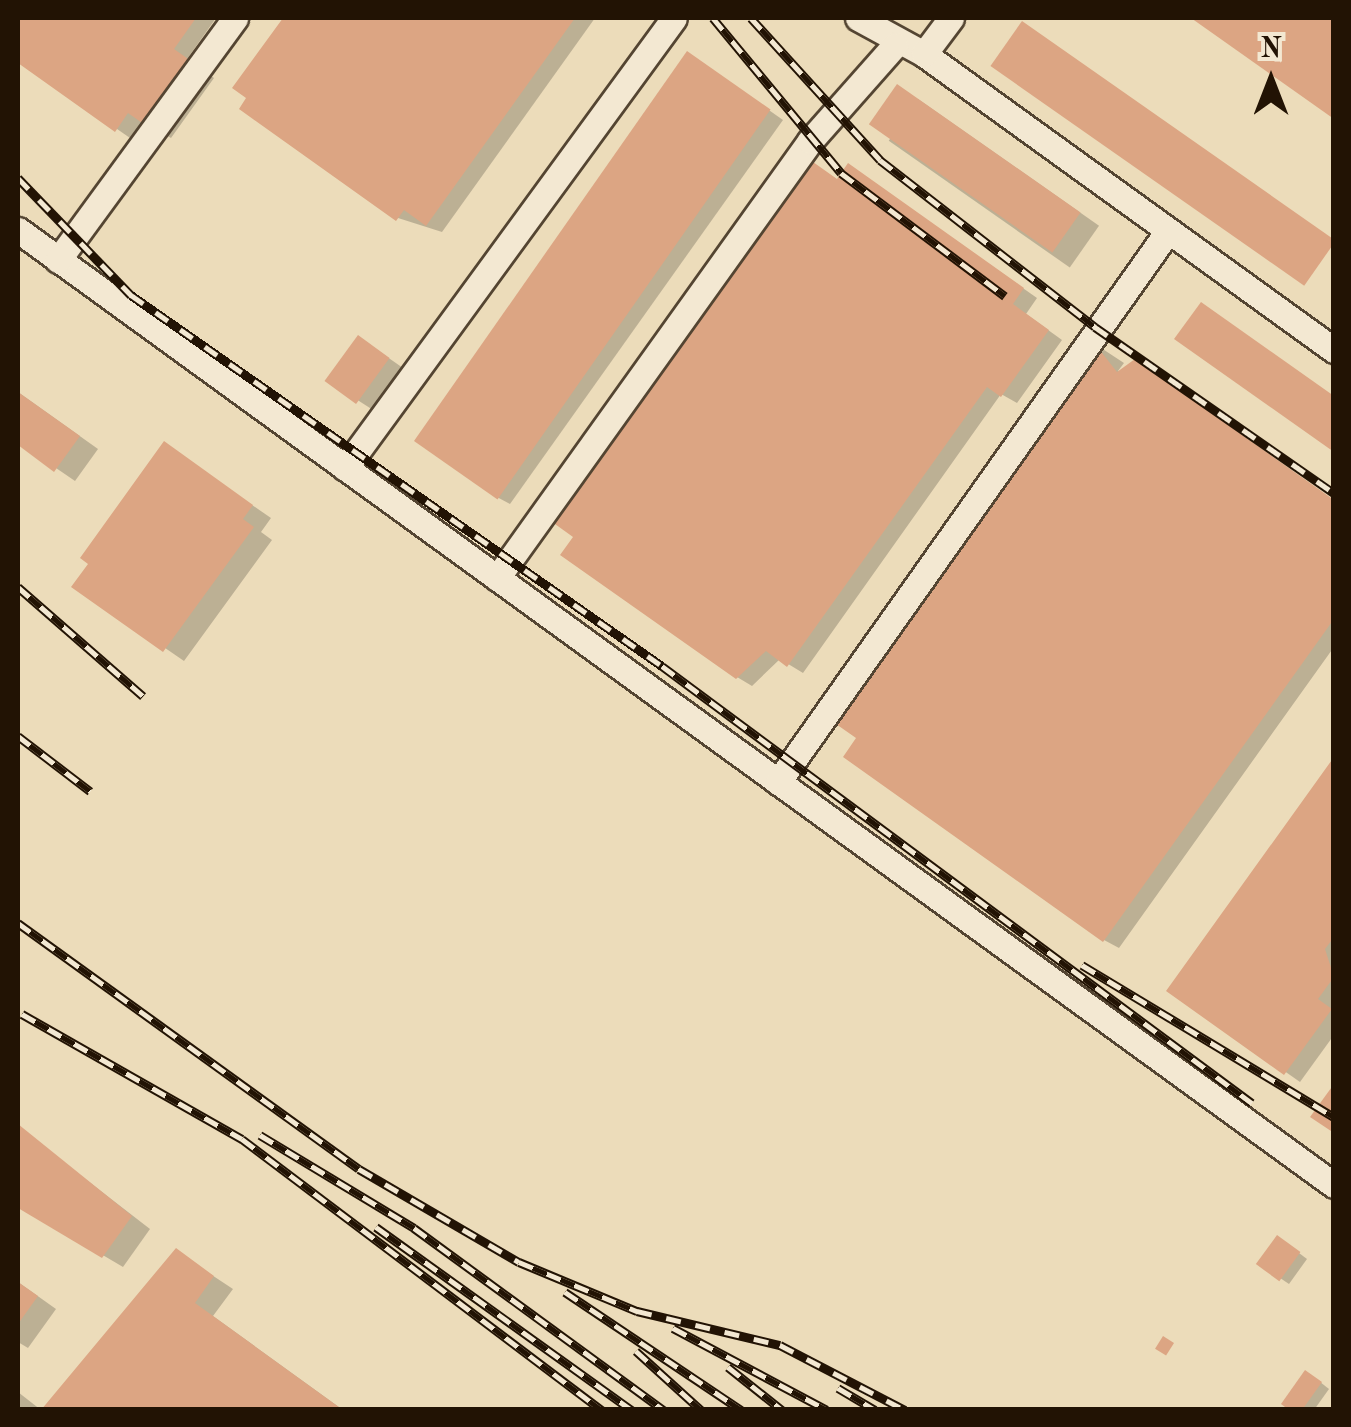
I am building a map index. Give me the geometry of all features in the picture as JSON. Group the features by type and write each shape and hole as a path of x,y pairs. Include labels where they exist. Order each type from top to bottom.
{"lane":[{"path":"58,260 234,18"},
{"path":"345,468 674,18"},
{"path":"858,18 896,44 924,54 1334,350"},
{"path":"924,54 951,18"},
{"path":"496,578 810,141 896,44"},
{"path":"18,230 1334,1185"},
{"path":"778,782 1168,231"}],"building":[{"path":"18,18 196,18 174,49 201,68 155,132 128,113 115,132 18,63"},
{"path":"283,18 575,18 426,226 404,210 396,221 239,109 246,98 232,88"},
{"path":"1191,18 1334,18 1334,119"},
{"path":"1022,21 1334,239 1304,286 990,66"},
{"path":"687,51 771,110 498,499 414,441"},
{"path":"897,84 1080,212 1052,253 869,124"},
{"path":"806,157 837,179 848,163 1024,288 1013,304 1049,330 1001,397 987,387 787,667 766,651 736,679 560,555 573,537 548,519"},
{"path":"1201,302 1334,396 1334,452 1174,339"},
{"path":"358,335 390,358 356,404 324,381"},
{"path":"1091,339 1117,372 1135,359 1334,500 1334,619 1103,942 843,757 856,738 836,724 1035,445 1022,435"},
{"path":"18,392 80,436 54,472 18,445"},
{"path":"164,441 253,505 243,519 254,527 163,652 71,587 88,564 80,558"},
{"path":"1334,757 1334,937 1325,949 1334,977 1318,999 1332,1009 1284,1075 1166,991"},
{"path":"1334,1084 1334,1133 1310,1117"},
{"path":"18,1124 132,1216 102,1258 18,1208"},
{"path":"1277,1235 1300,1252 1279,1281 1256,1264"},
{"path":"176,1248 214,1276 195,1303 343,1410 41,1410"},
{"path":"18,1282 38,1296 18,1324"},
{"path":"1163,1336 1174,1343 1166,1356 1155,1349"},
{"path":"1305,1370 1322,1382 1302,1410 1289,1410 1281,1404"}],"railway":[{"path":"713,18 841,173 1005,296"},
{"path":"751,18 880,160 1095,327 1334,493"},
{"path":"18,178 131,295 662,666 1252,1103"},
{"path":"18,587 143,696"},
{"path":"18,736 90,791"},
{"path":"18,923 359,1169 519,1262 637,1311 780,1345 905,1410"},
{"path":"1082,965 1334,1117"},
{"path":"22,1014 242,1139 602,1410"},
{"path":"260,1135 414,1228 664,1410"},
{"path":"376,1227 632,1410"},
{"path":"565,1292 741,1410"},
{"path":"673,1328 827,1410"},
{"path":"636,1351 701,1410"},
{"path":"728,1367 782,1410"},
{"path":"838,1388 875,1410"}]}
